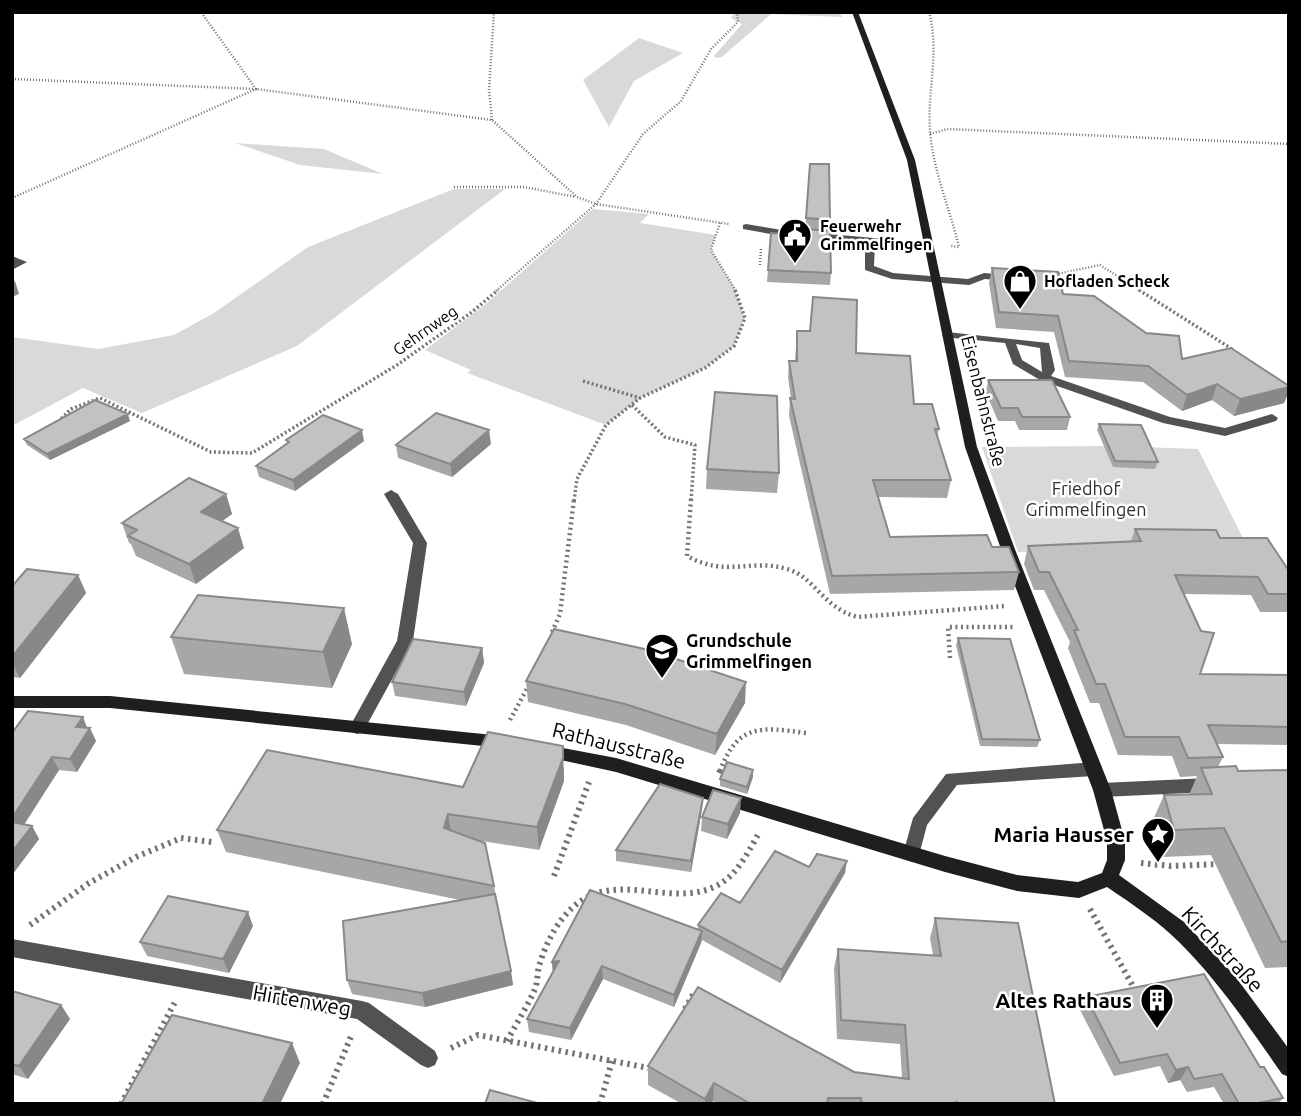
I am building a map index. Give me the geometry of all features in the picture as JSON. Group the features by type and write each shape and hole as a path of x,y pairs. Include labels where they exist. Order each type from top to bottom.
{"street":[{"name":"Eisenbahnstraße","path":"855,12 911,160 971,447 1102,790"},
{"path":"746,227 929,245"},
{"path":"870,240 869,268 892,276 969,282 984,276 1032,280"},
{"path":"12,259 22,262 12,267"},
{"path":"947,335 1045,345 1049,370 1044,378"},
{"path":"1009,341 1017,362 1044,378 1167,420 1225,432 1272,418"},
{"path":"357,728 405,641 420,543 391,494"},
{"name":"Rathausstraße","path":"14,704 110,702 499,741 597,761 1032,887 1079,890 1112,869"},
{"path":"912,854 919,823 952,779 1094,769"},
{"path":"1112,869 1116,841 1102,790 1227,784"},
{"name":"Kirchstraße","path":"1112,869 1186,936 1256,1019 1289,1066"},
{"name":"Hirtenweg","path":"12,948 362,1010 428,1058"}],"path":[{"path":"201,12 256,89"},
{"path":"492,120 489,90 494,12"},
{"name":"Gehrnweg","path":"70,421 62,418 71,409 100,398 211,453 252,453 397,365 472,312 596,204 643,134 681,101 711,49 738,22 737,12"},
{"path":"929,12 934,36 928,104 930,134 959,247 929,245"},
{"path":"12,79 256,89 492,120 577,197"},
{"path":"12,198 256,89"},
{"path":"930,134 947,129 1289,144"},
{"path":"454,187 524,187 577,197 596,204 746,227"},
{"path":"549,640 560,614 577,479 606,425 640,398 705,368 734,346 745,318 734,287 711,250 720,223"},
{"path":"1032,280 1100,265 1239,354"},
{"path":"583,381 640,398"},
{"path":"632,405 665,437 695,444 687,556 703,566 735,571 765,566 789,570 819,592 838,611 858,617 1030,604"},
{"path":"950,658 948,626 1039,627"},
{"path":"499,741 533,676"},
{"path":"710,792 732,743 747,731 770,729 806,733"},
{"path":"555,876 597,761"},
{"path":"507,1041 536,987 540,963 551,936 576,904 599,890 630,886 667,894 693,894 723,884 750,854 770,810"},
{"path":"28,927 89,883 136,857 181,838 212,842"},
{"path":"1112,869 1223,864"},
{"path":"1079,890 1139,999"},
{"path":"121,1104 187,979"},
{"path":"682,1013 695,990"},
{"path":"323,1104 362,1010"},
{"path":"428,1058 478,1035 649,1068 656,1057"},
{"path":"600,1104 612,1061"}],"green space":[{"path":"735,12 839,12 842,17 771,14 722,57 716,58 714,56 742,24 731,18"},
{"path":"639,38 683,53 634,81 609,127 583,80"},
{"path":"235,143 324,149 383,174 300,165"},
{"path":"454,189 505,189 297,346 142,413 83,388 12,426 12,337 98,349 174,335 214,313 308,247"},
{"path":"593,209 649,214 640,223 716,235 711,250 734,287 745,318 734,346 705,368 640,398 606,425 467,373 471,370 425,350 487,303"},
{"name":"Friedhof Grimmelfingen","path":"1110,446 1198,449 1245,542 1116,541 1122,551 1018,552 982,447"}],"building":[{"path":"810,164 829,164 830,220 806,218"},
{"path":"805,229 830,231 831,273 768,270 771,233 805,235"},
{"path":"992,268 1058,272 1063,294 1094,296 1146,333 1179,336 1182,359 1231,348 1289,387 1240,399 1217,384 1187,395 1148,366 1069,361 1058,316 999,312"},
{"path":"813,297 857,300 856,353 910,356 914,404 932,404 939,429 935,429 951,480 873,480 890,537 987,535 992,547 1009,547 1019,572 832,576 790,398 795,399 789,361 797,361 797,331 810,331"},
{"path":"988,380 1052,380 1070,417 1022,417 1018,408 1001,408"},
{"path":"715,392 777,396 779,473 707,469"},
{"path":"95,400 128,414 47,454 24,439"},
{"path":"436,413 489,430 450,464 396,445"},
{"path":"323,415 362,430 293,480 256,466 289,442 286,440"},
{"path":"1099,424 1141,425 1158,462 1115,461"},
{"path":"189,478 226,494 201,512 238,528 189,564 128,536 137,530 122,523"},
{"path":"1135,529 1216,530 1220,538 1267,538 1289,571 1289,594 1268,594 1258,577 1175,575 1201,631 1214,633 1200,674 1289,675 1289,727 1208,725 1223,757 1188,758 1179,737 1125,737 1105,684 1096,684 1074,630 1078,630 1049,572 1039,572 1028,546 1141,541"},
{"path":"27,569 78,575 12,657 12,582 14,584"},
{"path":"198,595 344,608 323,652 171,637"},
{"path":"554,629 649,650 746,682 717,734 625,704 526,681"},
{"path":"958,638 1010,639 1040,740 982,739"},
{"path":"413,639 482,648 464,692 392,682"},
{"path":"28,711 83,717 76,727 90,728 70,759 52,757 12,818 12,733"},
{"path":"488,732 563,746 563,758 537,827 448,814 444,828 485,843 494,886 217,830 267,750 463,787"},
{"path":"727,762 753,770 747,787 720,779"},
{"path":"1236,766 1238,771 1289,770 1289,941 1281,942 1224,828 1174,830 1164,795 1212,794 1201,768"},
{"path":"660,784 703,798 691,861 616,850"},
{"path":"713,790 741,798 728,824 702,817"},
{"path":"12,822 32,826 12,852"},
{"path":"775,851 809,867 817,854 847,861 782,970 698,925 721,893 740,903"},
{"path":"590,890 702,931 674,995 602,966 570,1028 527,1019 559,961 552,962"},
{"path":"495,894 511,971 422,993 347,980 343,921"},
{"path":"168,896 248,912 223,959 140,942"},
{"path":"935,918 1018,923 1055,1104 862,1104 861,1098 828,1098 827,1104 751,1104 714,1083 705,1099 648,1066 698,987 854,1072 909,1079 905,1025 841,1020 838,949 941,956"},
{"name":"Altes Rathaus","path":"1204,974 1260,1067 1264,1067 1283,1098 1239,1104 1222,1074 1194,1079 1188,1067 1176,1070 1167,1054 1120,1063 1086,997"},
{"path":"12,991 61,1005 19,1066 12,1064"},
{"path":"172,1015 292,1043 262,1104 121,1104"},
{"path":"490,1090 541,1104 485,1104"}],"place":[{"name":"Feuerwehr Grimmelfingen","path":"795,265"},
{"name":"Hofladen Scheck","path":"1020,311"},
{"name":"Grundschule Grimmelfingen","path":"662,680"},
{"name":"Maria Hausser","path":"1158,864"},
{"name":"Altes Rathaus","path":"1157,1030"}]}
